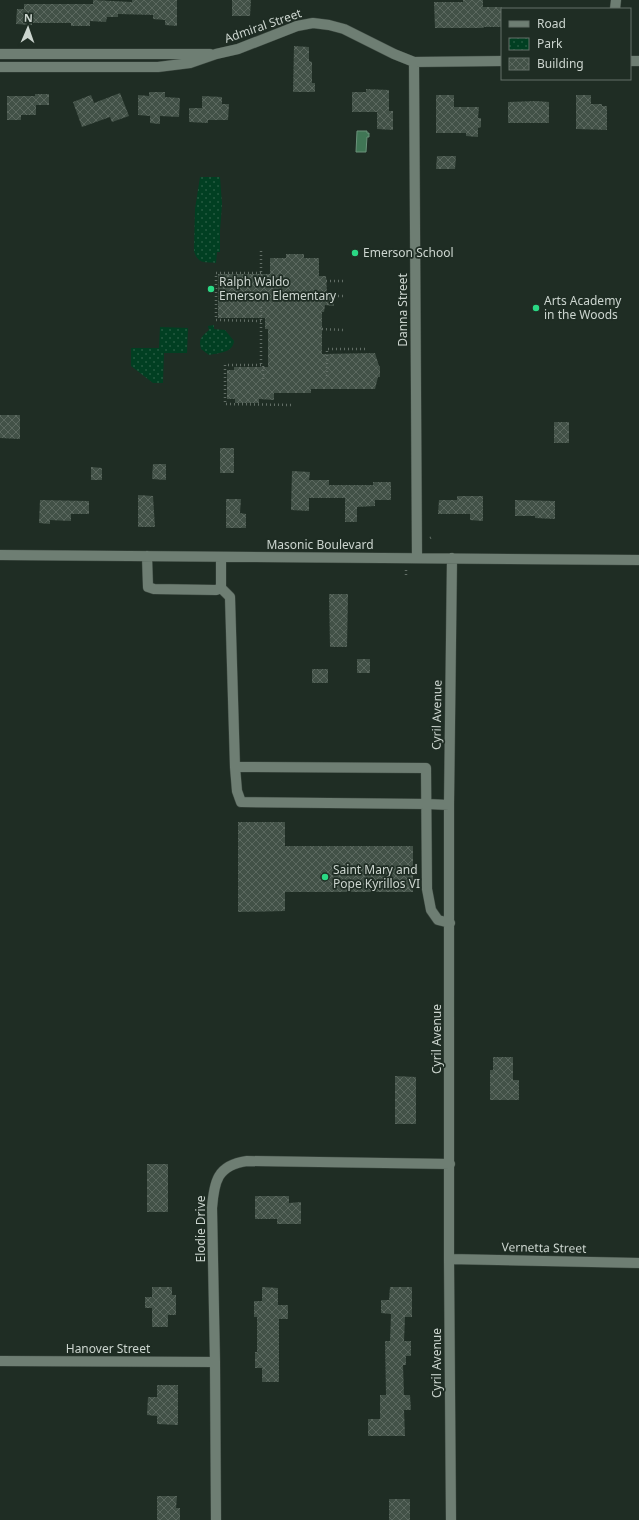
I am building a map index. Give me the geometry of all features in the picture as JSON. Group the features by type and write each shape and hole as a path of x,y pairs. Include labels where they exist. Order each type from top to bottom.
{"street":[{"name":"Admiral Street","path":"0,67 158,67 190,63 216,54 254,44 296,26 313,23 344,29 394,54 414,62 501,61"},
{"name":"Admiral Street","path":"0,54 216,54"},
{"name":"Danna Street","path":"414,62 417,558"},
{"name":"Masonic Boulevard","path":"0,555 639,560"},
{"path":"147,556 148,587 154,589 216,590 221,588"},
{"path":"221,557 221,588 230,597 235,767 237,791 241,802 449,805"},
{"name":"Cyril Avenue","path":"451,1520 449,1259 449,805 452,558"},
{"path":"235,767 426,768 427,889 431,910 438,920 450,923"},
{"name":"Elodie Drive","path":"216,1520 216,1362 212,1208 217,1178 224,1170 238,1162 247,1161 450,1164"},
{"name":"Vernetta Street","path":"449,1259 639,1263"},
{"name":"Hanover Street","path":"0,1361 216,1362"}],"path":[{"path":"261,251 261,284"},
{"path":"261,273 216,273 216,320 261,321"},
{"path":"326,281 344,281"},
{"path":"334,296 346,296"},
{"path":"261,307 261,364 264,365 263,379"},
{"path":"322,329 344,330"},
{"path":"327,376 327,349 368,349"},
{"path":"261,364 225,364 225,404 293,405"},
{"path":"406,570 406,575"}],"green space":[{"path":"200,177 220,177 222,204 220,252 217,252 216,263 202,262 197,258 194,251 195,209"},
{"path":"214,325 214,329 225,330 234,341 231,348 228,350 209,355 201,349 200,340 209,330 208,326"},
{"path":"160,327 188,328 187,353 164,353 163,383 153,383 131,366 131,348 159,348"}],"shaded area":[{"path":"357,131 367,131 367,133 369,133 369,137 367,137 366,152 356,152"}],"building":[{"path":"93,0 132,2 132,0 177,0 177,26 165,25 165,20 153,19 153,15 118,14 118,17 107,17 106,22 90,21 90,26 71,26 71,23 32,23 32,25 16,24 17,9 24,9 24,4 93,4"},
{"path":"232,0 251,0 250,16 232,16"},
{"path":"463,0 483,0 483,7 502,7 501,27 435,28 434,2 463,2"},
{"path":"294,46 309,47 309,61 312,62 312,83 315,83 315,92 293,92"},
{"path":"366,89 389,90 389,111 393,111 393,130 377,129 377,112 352,112 352,92 366,92"},
{"path":"149,92 165,92 165,97 180,98 179,117 160,116 160,124 150,123 150,116 138,115 138,95 149,96"},
{"path":"120,93 129,116 112,122 110,117 82,127 73,102 91,95 94,103"},
{"path":"35,94 49,94 49,105 36,105 36,115 21,115 21,120 7,120 7,96 35,96"},
{"path":"436,95 454,95 454,107 479,107 478,118 481,118 481,127 478,128 478,137 466,136 466,133 436,133"},
{"path":"576,95 591,95 591,104 602,104 602,106 607,106 607,130 576,129"},
{"path":"202,96 222,97 222,104 229,104 228,120 208,120 208,123 189,122 189,108 202,108"},
{"path":"508,102 549,102 549,123 508,123"},
{"path":"437,156 456,156 455,169 436,169"},
{"name":"Ralph Waldo Emerson Elementary","path":"286,254 304,254 304,258 319,258 319,276 326,276 327,293 334,293 334,306 325,305 324,312 322,312 322,354 375,353 380,366 380,377 378,377 375,389 311,389 311,393 274,393 274,400 259,399 259,403 235,403 235,399 227,399 227,370 234,370 234,367 268,367 268,329 265,329 265,318 218,318 218,274 270,274 270,258 286,258"},
{"path":"0,415 20,415 20,439 0,438"},
{"path":"554,422 569,422 569,443 554,443"},
{"path":"220,448 234,448 234,473 220,473"},
{"path":"153,464 166,464 166,480 152,479"},
{"path":"91,467 102,468 102,480 91,480"},
{"path":"292,471 310,472 309,480 329,480 329,485 373,485 373,482 391,482 391,500 375,500 375,506 357,507 357,522 345,522 345,498 309,498 309,511 291,510"},
{"path":"138,495 153,496 155,527 138,527"},
{"path":"457,496 483,496 483,521 470,520 470,514 438,514 439,500 457,500"},
{"path":"226,499 241,499 240,513 246,514 246,528 226,528"},
{"path":"40,500 89,501 89,514 71,514 71,521 50,520 50,524 39,523"},
{"path":"515,500 555,501 555,519 535,518 535,516 515,516"},
{"path":"329,594 348,594 347,647 330,647"},
{"path":"357,659 370,659 370,673 357,673"},
{"path":"312,669 328,669 328,683 312,683"},
{"name":"Saint Mary and Pope Kyrillos VI","path":"238,822 285,822 285,846 413,846 413,892 285,892 285,911 238,912"},
{"path":"493,1057 513,1057 513,1080 519,1080 519,1100 490,1100 490,1070 493,1070"},
{"path":"395,1076 416,1077 416,1124 395,1124"},
{"path":"147,1164 168,1164 168,1212 147,1212"},
{"path":"255,1196 289,1196 289,1203 301,1202 301,1224 277,1224 277,1219 255,1219"},
{"path":"152,1287 172,1287 172,1295 176,1295 176,1315 168,1315 168,1327 152,1327 152,1308 145,1308 145,1297 152,1297"},
{"path":"262,1287 278,1288 278,1305 288,1305 288,1319 279,1319 279,1382 262,1382 262,1368 255,1368 255,1352 257,1352 257,1317 254,1317 254,1301 262,1301"},
{"path":"390,1287 412,1287 412,1317 405,1317 404,1341 411,1341 411,1356 406,1356 406,1365 403,1365 404,1395 410,1395 411,1410 404,1410 405,1436 368,1436 368,1419 380,1419 380,1395 386,1395 385,1341 390,1341 391,1314 381,1313 381,1300 389,1300"},
{"path":"157,1385 178,1385 178,1425 157,1424 157,1416 147,1415 148,1397 157,1397"},
{"path":"157,1496 177,1496 176,1508 180,1508 180,1520 157,1520"},
{"path":"389,1499 410,1499 410,1520 389,1520"}],"place":[{"name":"Emerson School","path":"355,253"},
{"name":"Ralph Waldo Emerson Elementary","path":"211,289"},
{"name":"Arts Academy in the Woods","path":"536,308"},
{"name":"Saint Mary and Pope Kyrillos VI","path":"325,877"}]}
